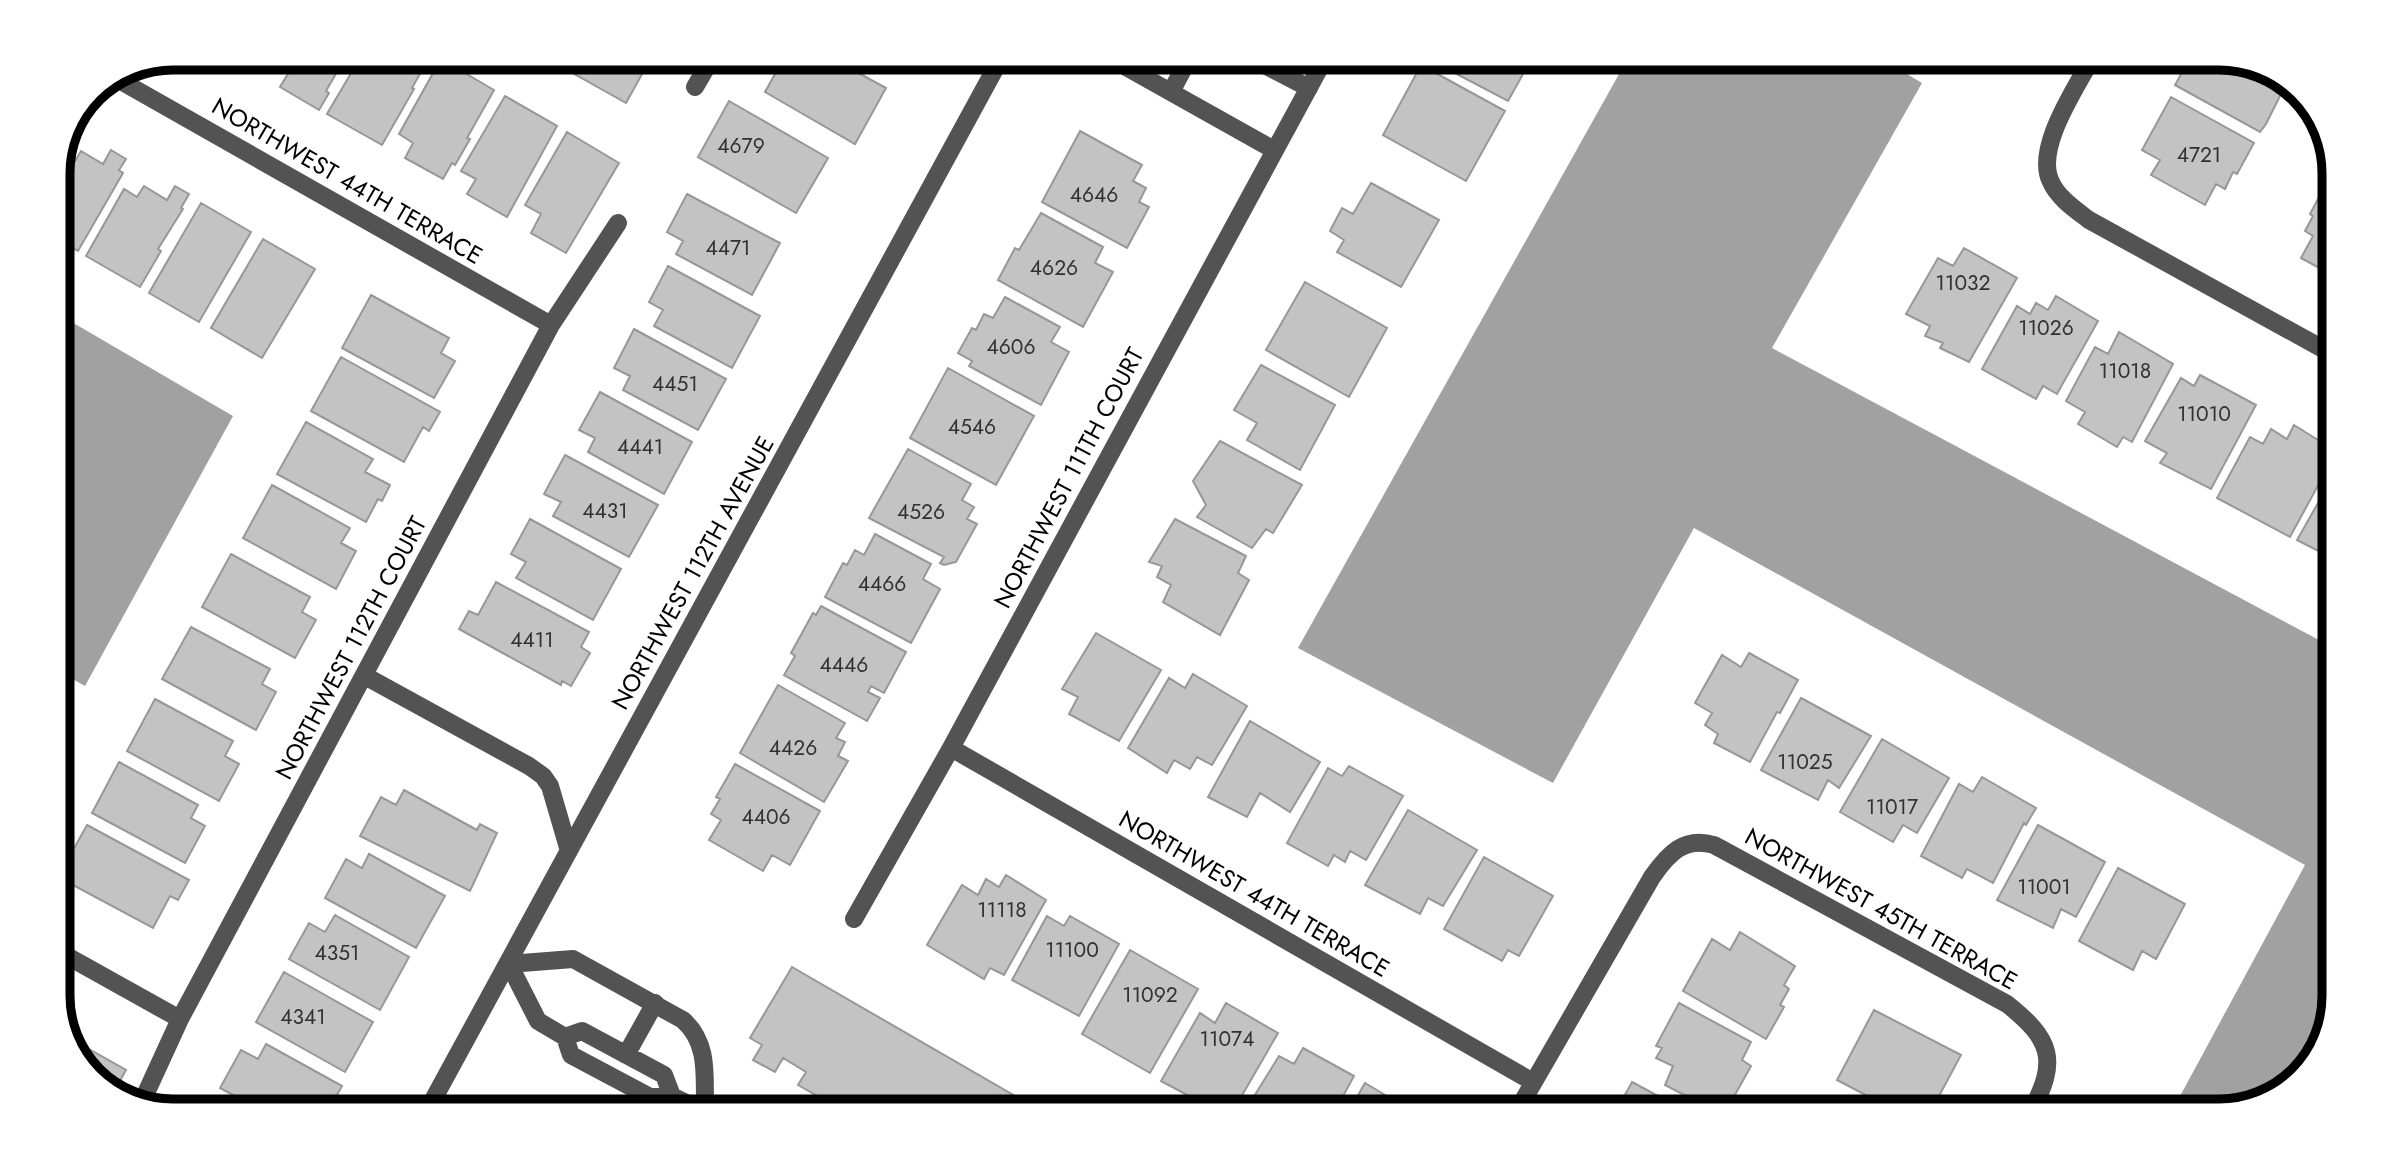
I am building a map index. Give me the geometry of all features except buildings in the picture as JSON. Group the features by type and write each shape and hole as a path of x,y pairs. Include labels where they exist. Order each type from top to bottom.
{"street":[{"path":"695,87 705,70"},
{"name":"NORTHWEST 112TH AVENUE","path":"434,1099 994,70"},
{"path":"1132,70 1274,150"},
{"path":"1171,92 1183,70"},
{"path":"1274,70 1308,88"},
{"name":"NORTHWEST 111TH COURT","path":"854,919 951,748 1318,70"},
{"path":"2086,70 2051,139 2047,166 2050,182 2073,207 2090,220 2322,348"},
{"name":"NORTHWEST 44TH TERRACE","path":"124,83 551,326"},
{"name":"NORTHWEST 112TH COURT","path":"145,1095 180,1019 551,326 618,223"},
{"path":"365,676 529,766 542,776 551,786 569,851"},
{"name":"NORTHWEST 44TH TERRACE","path":"951,748 1533,1082"},
{"name":"NORTHWEST 45TH TERRACE","path":"1533,1082 1652,877 1669,855 1679,848 1701,841 1714,845 2007,1004 2033,1027 2046,1046 2048,1057 2043,1085 2037,1099"},
{"path":"70,958 180,1019"},
{"path":"678,1099 672,1096 650,1097 571,1055 565,1037 538,1021 509,964 573,959 683,1020 692,1028 701,1044 703,1099"},
{"path":"626,1055 655,1003"},
{"path":"565,1037 582,1031 664,1075 672,1096"},
{"path":"1524,1099 1533,1082"}],"shaded area":[{"path":"1621,70 1900,70 1922,83 1772,348 2322,642 2322,996 2314,1035 2301,1059 2287,1073 2258,1091 2233,1098 2178,1099 2305,865 1694,528 1553,783 1298,648"},
{"path":"70,321 233,416 85,686 70,678"}]}
